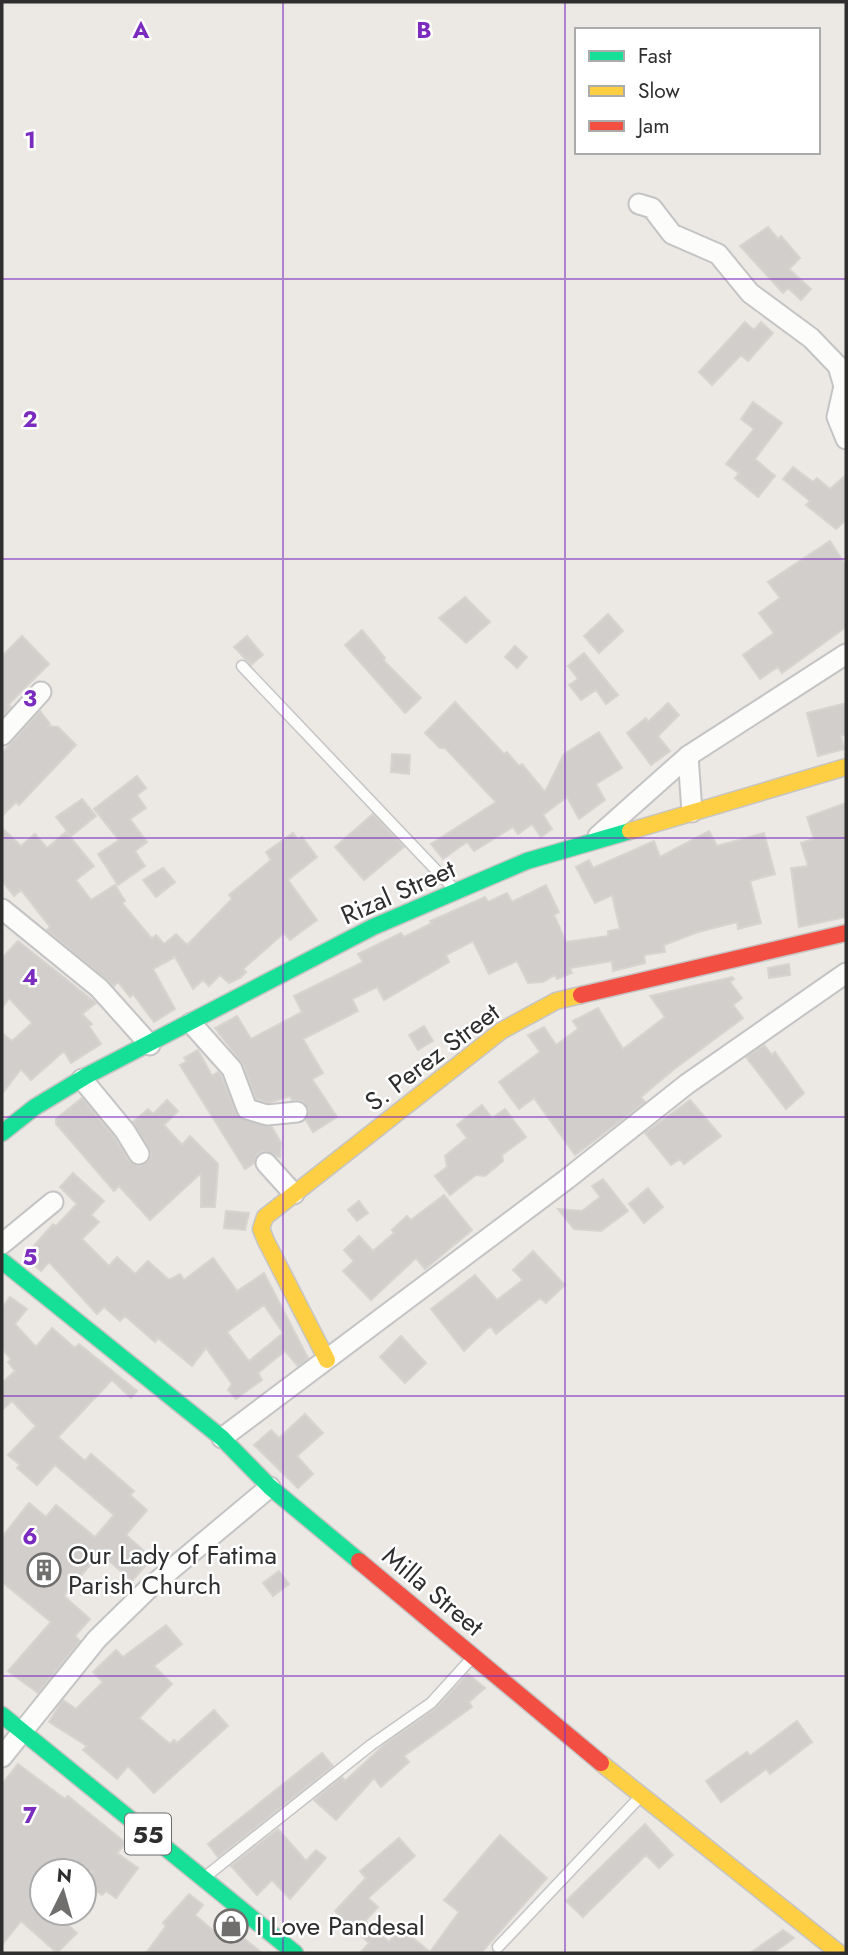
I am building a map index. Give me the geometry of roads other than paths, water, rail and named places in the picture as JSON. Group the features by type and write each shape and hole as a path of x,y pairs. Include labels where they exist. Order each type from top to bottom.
{"main road":[{"name":"Rizal Street","path":"2,1133 36,1107 82,1079 373,928 527,861 846,766"},
{"name":"S. Perez Street","path":"327,1360 261,1229 265,1217 502,1031 556,1001 846,933"},
{"name":"Milla Street","path":"2,1261 222,1438 270,1487 473,1656 838,1953"},
{"name":"55","path":"2,1716 295,1953"}],"street":[{"path":"639,204 652,208 661,215 672,234 718,254 750,293 811,338 838,366 844,386 837,417 846,439"},
{"path":"593,842 688,756 846,654"},
{"path":"2,735 41,692"},
{"path":"688,756 692,812"},
{"path":"2,909 99,988 149,1045"},
{"path":"222,1438 687,1084 846,973"},
{"path":"191,1023 232,1069 247,1109 267,1115 297,1112"},
{"path":"82,1079 125,1131 139,1154"},
{"path":"267,1163 294,1195"},
{"path":"2,1244 53,1202"},
{"path":"2,1757 20,1731 97,1639 149,1588 270,1487"}],"lane":[{"path":"242,666 456,892"},
{"path":"203,1879 371,1745 431,1703 473,1656"},
{"path":"498,1947 641,1795"}],"place":[{"name":"Our Lady of Fatima Parish Church","path":"44,1570"},
{"name":"I Love Pandesal","path":"231,1926"}]}
